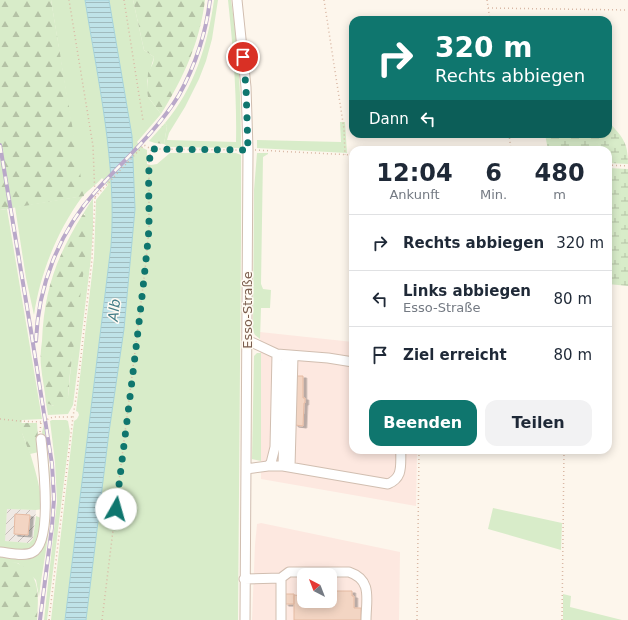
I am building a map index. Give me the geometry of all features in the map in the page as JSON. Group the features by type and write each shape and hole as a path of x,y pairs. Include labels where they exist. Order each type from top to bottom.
{"street":[{"name":"Esso-Straße","path":"237,0 246,87 248,150 244,620"},
{"path":"247,340 285,355 328,358 349,361"},
{"path":"268,466 271,463 275,447 285,355"},
{"path":"285,355 286,467"},
{"path":"0,552 32,554 39,548 42,542 45,501 41,439"},
{"path":"246,469 268,466 286,467 388,484 395,481 400,473 401,454"},
{"path":"244,579 281,578 289,572 349,572 356,574 363,580 367,587 366,620"},
{"path":"281,578 281,620"}],"path":[{"path":"49,620 92,259 96,197 93,146 69,0"},
{"path":"124,0 143,120"},
{"path":"324,0 344,129 345,155"},
{"path":"487,0 489,16"},
{"path":"488,8 628,10"},
{"path":"96,197 144,144 151,149 248,150 349,155"},
{"path":"102,620 145,270 149,229 149,162 151,149"},
{"path":"612,165 628,166"},
{"path":"0,419 19,422 41,422 53,417 73,417"},
{"path":"417,620 419,454"},
{"path":"562,620 564,454"}],"shaded area":[{"path":"260,332 349,342 349,454 417,454 416,506 261,479"},
{"path":"7,509 36,510 33,539 28,543 4,541"},
{"path":"261,523 400,552 399,620 252,620 257,524"}],"green space":[{"path":"0,0 51,0 84,196 0,210"},
{"path":"51,0 85,0 101,92 109,153 112,215 111,246 65,620 51,620 74,421 79,415 76,411 94,257 96,200 108,185 102,178 83,196"},
{"path":"109,0 133,0 144,50 154,57 147,81 148,97 161,114 137,142 147,150 147,164 157,164 170,153 236,153 241,155 238,620 86,620 109,432 124,329 135,209 132,136"},
{"path":"133,0 205,0 203,16 195,45 183,74 161,114 148,97 148,73 154,57 144,50"},
{"path":"214,0 218,0 212,39 206,61 199,79 185,107 169,133 167,140 236,142 236,106 232,35 228,0 231,0 239,74 241,148 168,147 164,144 167,126 165,123 184,96 192,81 204,49"},
{"path":"340,122 345,122 347,153 257,148 257,140 341,142"},
{"path":"165,123 167,126 164,144 149,141"},
{"path":"612,125 623,140 627,150 628,164 612,163 612,146 547,146 546,138 612,138"},
{"path":"257,153 268,153 263,157 261,284 263,289 271,290 270,308 261,308 260,339 253,331 254,190"},
{"path":"612,168 628,169 628,286 612,284"},
{"path":"83,196 57,238 45,269 34,315 26,278 15,207"},
{"path":"93,198 91,258 73,405 68,414 48,415 46,403 54,406 68,397 85,214 83,214"},
{"path":"7,209 42,419 22,420 21,425 22,434 29,451 41,495 42,509 7,509 5,541 29,543 33,539 36,516 41,518 37,545 26,552 0,549 0,210"},
{"path":"83,214 88,217 89,222 68,397 62,406 54,406 46,403 41,363 45,306 53,275 65,245"},
{"path":"257,353 261,353 261,461 252,459 254,356"},
{"path":"50,421 68,421 70,432 47,620 44,620 57,502 55,462"},
{"path":"21,423 37,423 39,452 30,454 20,428"},
{"path":"44,425 50,471 51,506 39,597 36,580 18,563 0,562 0,555 34,556 41,551 44,542 45,446 42,432"},
{"path":"493,508 562,523 561,550 488,529"},
{"path":"0,562 17,563 32,574 38,596 37,620 0,620"},
{"path":"563,594 571,596 570,607 622,620 563,620"}],"water":[{"name":"Alb","path":"85,0 109,0 132,136 135,209 124,329 109,432 86,620 65,620 111,246 112,215 109,153 101,92"}],"building":[{"path":"279,376 303,376 303,398 305,398 305,403 303,426 295,425"},
{"path":"15,514 30,515 28,535 14,534"},
{"path":"337,591 352,591 352,596 354,596 354,608 361,608 361,620 294,620 294,595 297,595 297,608 337,608"},
{"path":"285,594 294,594 294,604 285,604"}],"railway":[{"path":"36,341 41,300 46,280 61,242 83,207 161,121 179,95 190,73 203,37 210,0"},
{"path":"0,145 52,464 54,499 52,526 40,620"}],"route":[{"path":"116,509 137,344 149,229 149,162 151,149 248,150 246,87 243,57"}]}
